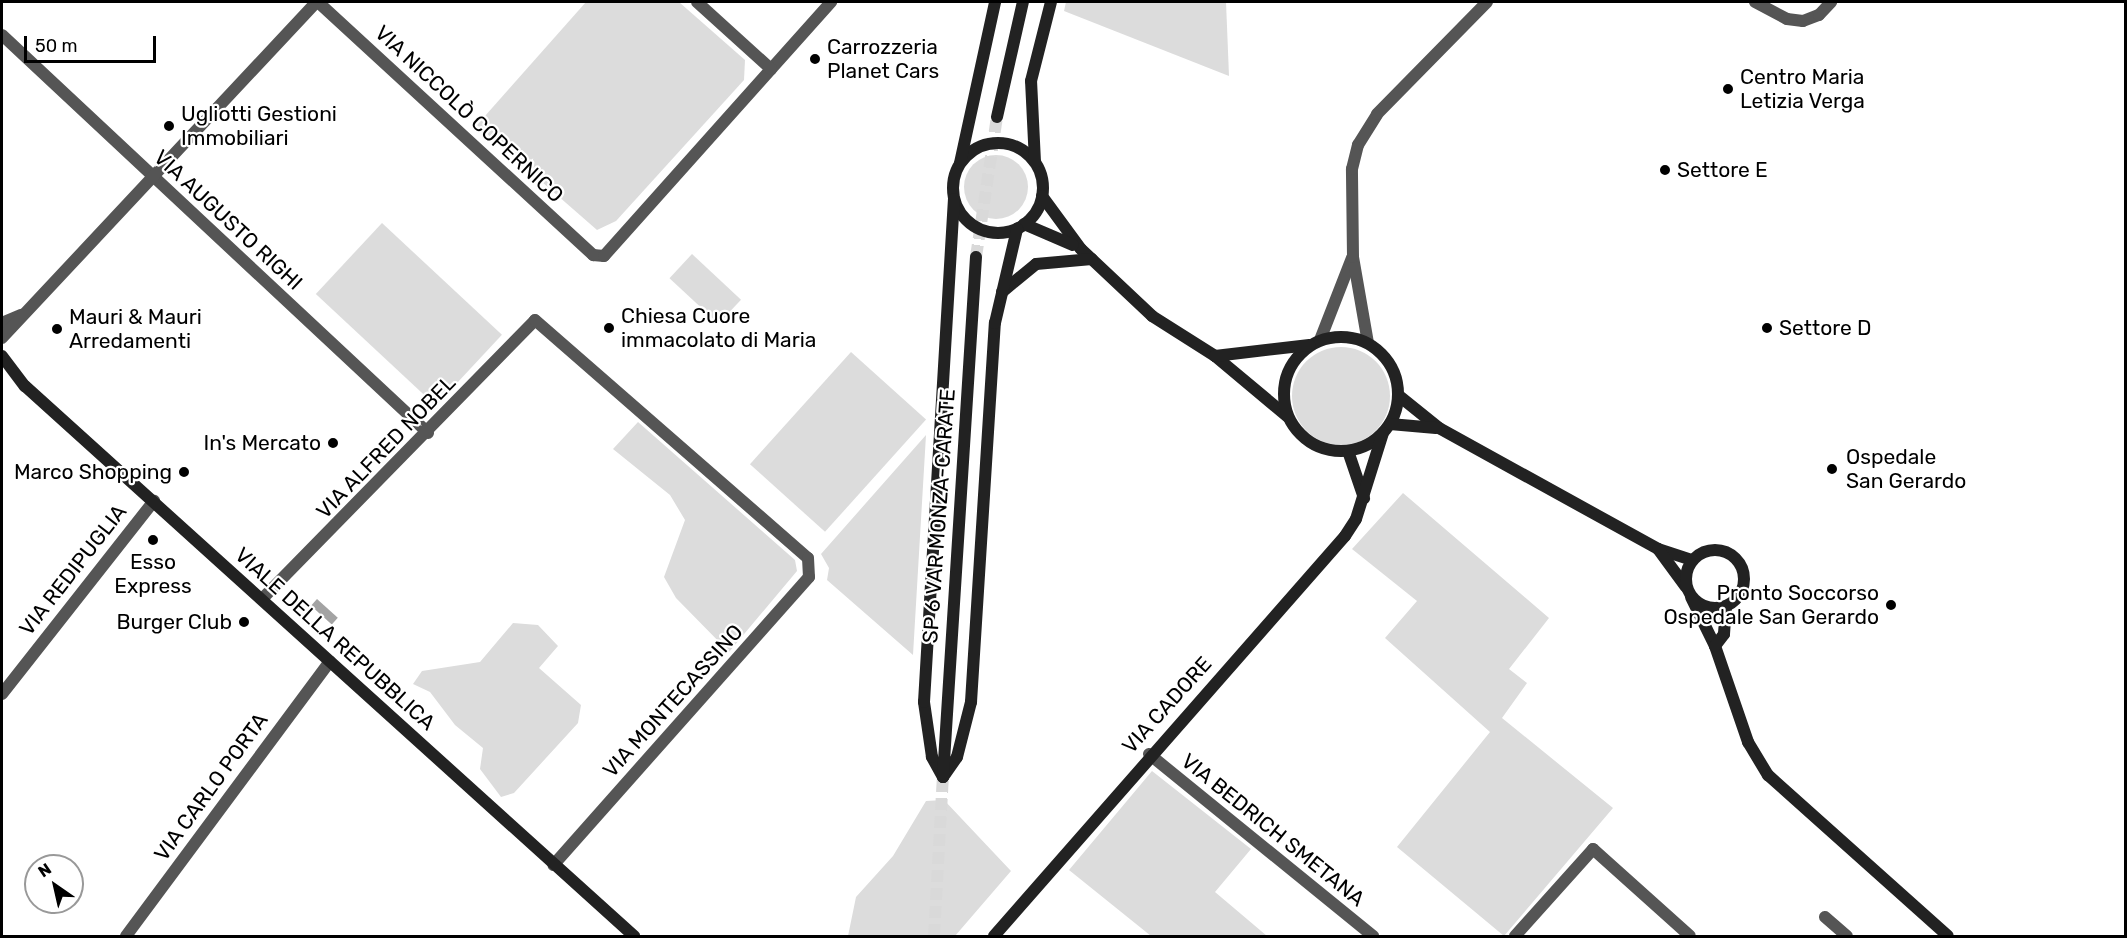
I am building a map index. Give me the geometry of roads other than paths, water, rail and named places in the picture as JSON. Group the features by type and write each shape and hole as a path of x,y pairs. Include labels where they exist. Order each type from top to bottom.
{"street":[{"path":"2,338 151,175 317,2"},
{"name":"VIA NICCOLÒ COPERNICO","path":"317,2 593,255 612,248 771,69"},
{"path":"697,2 771,69 831,2"},
{"path":"995,2 954,199 924,702 932,757 943,777 957,758 971,702 1002,292 1021,226 1042,196"},
{"path":"997,117 1023,2"},
{"path":"1051,2 1031,81 1035,162 1042,196 1081,249 1175,335 1215,356 1288,417 1312,444 1348,451 1386,428 1439,428"},
{"path":"1368,343 1353,257 1352,169 1358,146 1377,114 1487,2"},
{"path":"1755,2 1787,19 1803,21 1819,15 1831,2"},
{"name":"VIA AUGUSTO RIGHI","path":"2,35 428,432"},
{"path":"960,164 976,148 997,142 1018,147 1035,162"},
{"path":"954,199 965,219 984,231 1021,226 1081,249"},
{"name":"SP 6 VAR MONZA-CARATE","path":"943,777 976,257"},
{"path":"1288,417 1286,376 1317,342 1353,257"},
{"path":"1002,292 1036,264 1092,259"},
{"path":"2,323 25,313"},
{"name":"VIA ALFRED NOBEL","path":"262,599 428,432 535,320 808,558"},
{"path":"1215,356 1345,336 1368,343 1390,365 1398,395 1439,428 1658,549 1692,561 1712,550 1737,560 1744,584 1726,607 1724,634 1715,646"},
{"name":"VIALE DELLA REPUBBLICA","path":"2,356 25,386"},
{"name":"VIALE DELLA REPUBBLICA","path":"2,371 25,386 154,501 628,936"},
{"name":"VIA CADORE","path":"994,936 1149,754 1345,536 1364,498 1398,395"},
{"path":"1348,451 1364,498"},
{"name":"VIA REDIPUGLIA","path":"2,693 154,501"},
{"path":"1658,549 1688,592 1715,646 1748,742 1768,775 1948,936"},
{"name":"VIA MONTECASSINO","path":"553,865 809,577 808,558"},
{"path":"1688,592 1692,561"},
{"path":"1688,592 1706,608 1726,607"},
{"name":"VIA CARLO PORTA","path":"126,936 330,661"},
{"name":"VIA BEDRICH SMETANA","path":"1149,754 1373,936"},
{"path":"1515,936 1593,849 1690,936"},
{"path":"1825,917 1847,936"},
{"name":"VIALE DELLA REPUBBLICA","path":"616,923 634,936"}],"tunnel":[{"path":"976,257 997,117"},
{"path":"934,936 943,777"}],"place":[{"name":"Carrozzeria Planet Cars","path":"815,59"},
{"name":"Centro Maria Letizia Verga","path":"1728,89"},
{"name":"Ugliotti Gestioni Immobiliari","path":"169,126"},
{"name":"Settore E","path":"1665,170"},
{"name":"Chiesa Cuore immacolato di Maria","path":"609,328"},
{"name":"Settore D","path":"1767,328"},
{"name":"Mauri & Mauri Arredamenti","path":"57,329"},
{"name":"In's Mercato","path":"333,443"},
{"name":"Ospedale San Gerardo","path":"1832,469"},
{"name":"Marco Shopping","path":"184,472"},
{"name":"Esso Express","path":"153,540"},
{"name":"Pronto Soccorso Ospedale San Gerardo","path":"1891,605"},
{"name":"Burger Club","path":"244,622"}]}
